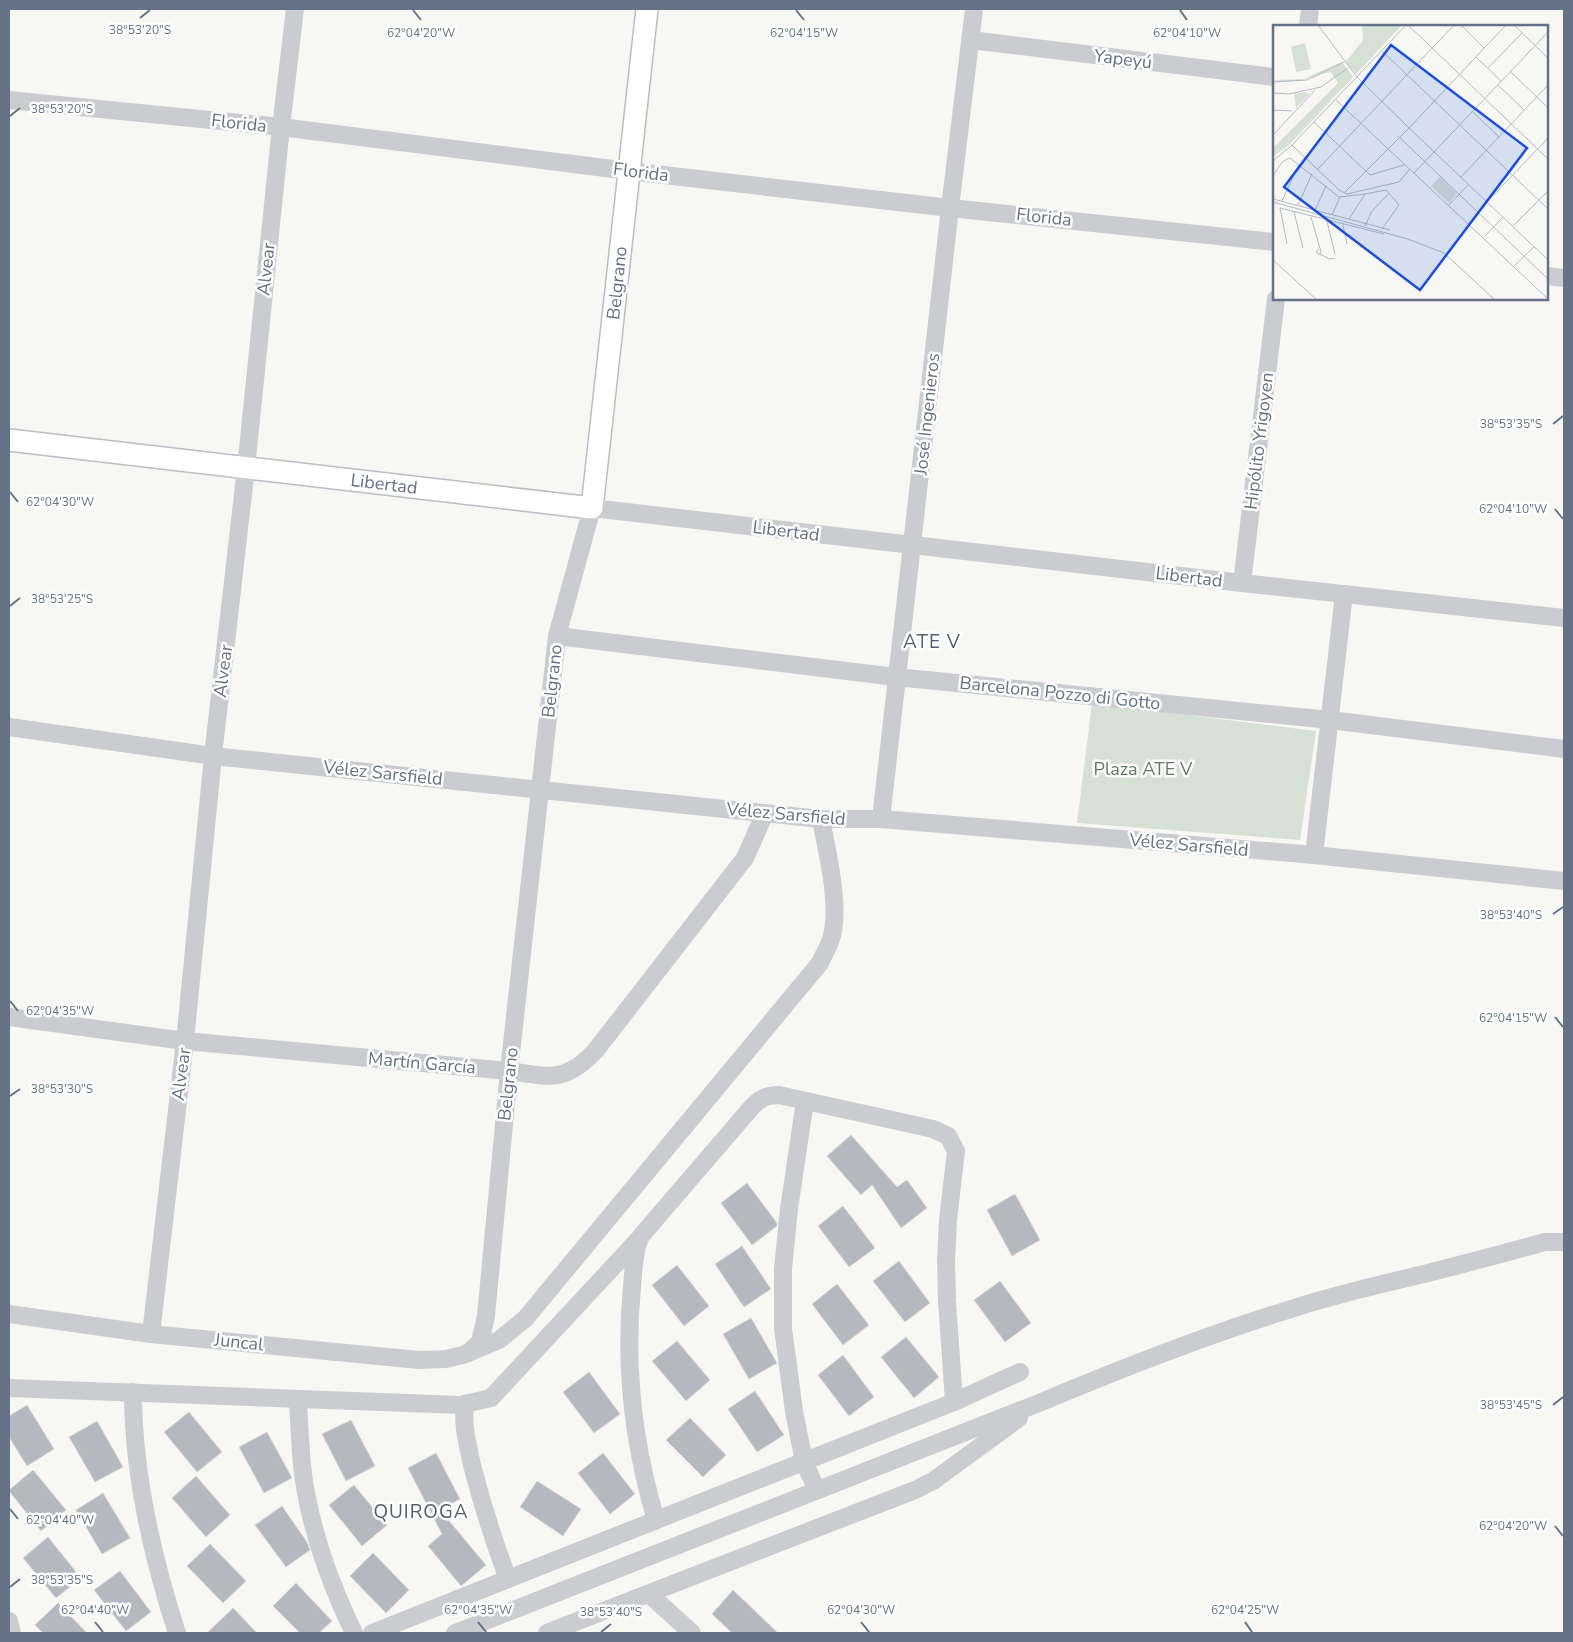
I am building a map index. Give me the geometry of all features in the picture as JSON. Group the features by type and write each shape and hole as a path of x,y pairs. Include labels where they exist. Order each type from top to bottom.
{"main road":[{"name":"Belgrano","path":"592,508 647,9"},
{"name":"Libertad","path":"9,440 592,508"}],"street":[{"name":"Alvear","path":"151,1334 185,1041 213,756 246,468 280,127 295,9"},
{"name":"José Ingenieros","path":"882,819 896,677 913,545 974,9"},
{"path":"1308,25 1310,9"},
{"name":"Yapeyú","path":"971,40 1273,77"},
{"name":"Florida","path":"9,100 280,127 629,171 950,208 1273,242"},
{"path":"1548,276 1564,278"},
{"name":"Hipólito Yrigoyen","path":"1242,583 1276,300"},
{"name":"Libertad","path":"592,508 1564,618"},
{"name":"Belgrano","path":"468,1353 480,1342 486,1316 509,1071 556,636 592,508"},
{"path":"1314,855 1344,594"},
{"name":"Barcelona Pozzo di Gotto","path":"556,636 896,677 1330,720 1564,750"},
{"name":"Vélez Sarsfield","path":"9,727 213,756 820,819 882,819 1314,855 1564,881"},
{"name":"Martín García","path":"9,1017 185,1041 546,1076 566,1074 585,1062 596,1050 745,858 765,813"},
{"name":"Juncal","path":"9,1314 151,1334 419,1360 446,1359 468,1353 499,1340 525,1318 820,963 830,940 834,922 833,880 820,819"},
{"path":"9,1388 460,1405 491,1398 641,1236 759,1100 769,1095 779,1095 933,1129 948,1136 956,1151 948,1220 946,1260 954,1402"},
{"path":"805,1101 789,1209 783,1269 783,1318 785,1354 804,1462 817,1490"},
{"path":"641,1236 637,1245 632,1287 629,1358 631,1395 637,1442 645,1483 656,1520"},
{"path":"455,1633 1093,1380 1202,1339 1288,1310 1356,1290 1545,1242 1564,1242"},
{"path":"372,1633 954,1402 1020,1372"},
{"path":"133,1392 136,1446 146,1512 162,1584 177,1633"},
{"path":"298,1399 302,1466 312,1516 328,1573 354,1633"},
{"path":"547,1633 915,1490 933,1481 1039,1403"},
{"path":"465,1404 463,1417 465,1433 483,1508 508,1580"},
{"path":"648,1594 692,1633"},
{"path":"9,1621 12,1633"}],"green space":[{"name":"Plaza ATE V","path":"1092,703 1316,731 1300,840 1077,823"}],"building":[{"path":"851,1135 897,1187 907,1180 927,1208 901,1228 872,1185 861,1195 827,1156"},
{"path":"747,1183 777,1223 777,1226 752,1245 721,1203"},
{"path":"1015,1194 1040,1240 1012,1256 987,1210"},
{"path":"843,1206 875,1248 849,1267 818,1226"},
{"path":"742,1246 771,1289 744,1307 715,1264"},
{"path":"899,1261 930,1303 905,1322 873,1281"},
{"path":"677,1265 709,1306 684,1326 652,1285"},
{"path":"1000,1281 1031,1323 1005,1342 974,1300"},
{"path":"837,1284 869,1325 843,1345 812,1304"},
{"path":"751,1318 777,1363 749,1379 723,1334"},
{"path":"906,1337 939,1377 914,1398 881,1357"},
{"path":"677,1341 710,1380 686,1401 652,1361"},
{"path":"843,1355 874,1397 849,1416 818,1375"},
{"path":"589,1372 620,1414 594,1433 563,1392"},
{"path":"755,1391 784,1435 757,1452 728,1409"},
{"path":"27,1405 54,1449 27,1466 9,1437 9,1416"},
{"path":"189,1412 222,1452 197,1472 164,1432"},
{"path":"690,1418 726,1455 703,1477 666,1440"},
{"path":"351,1420 375,1466 346,1481 322,1434"},
{"path":"97,1421 123,1467 95,1482 69,1437"},
{"path":"267,1432 292,1478 264,1493 239,1447"},
{"path":"436,1453 460,1499 440,1510 486,1565 461,1586 428,1546 442,1534 408,1468"},
{"path":"603,1453 635,1494 610,1514 578,1473"},
{"path":"33,1470 66,1510 41,1531 9,1491"},
{"path":"196,1476 230,1515 206,1537 172,1498"},
{"path":"537,1481 581,1509 563,1536 520,1507"},
{"path":"354,1485 387,1525 362,1546 329,1505"},
{"path":"103,1493 130,1538 102,1554 76,1510"},
{"path":"282,1506 307,1542 310,1550 286,1567 255,1525"},
{"path":"48,1537 81,1578 56,1598 23,1558"},
{"path":"210,1544 246,1581 223,1603 187,1566"},
{"path":"373,1553 409,1590 386,1613 350,1576"},
{"path":"120,1571 151,1612 126,1631 94,1590"},
{"path":"296,1583 332,1621 319,1633 300,1633 273,1606"},
{"path":"733,1590 778,1633 732,1633 712,1614"},
{"path":"58,1603 87,1633 43,1633 35,1625"},
{"path":"233,1608 257,1633 207,1633"}],"district":[{"name":"ATE V","path":"932,641"},
{"name":"QUIROGA","path":"421,1511"}]}
